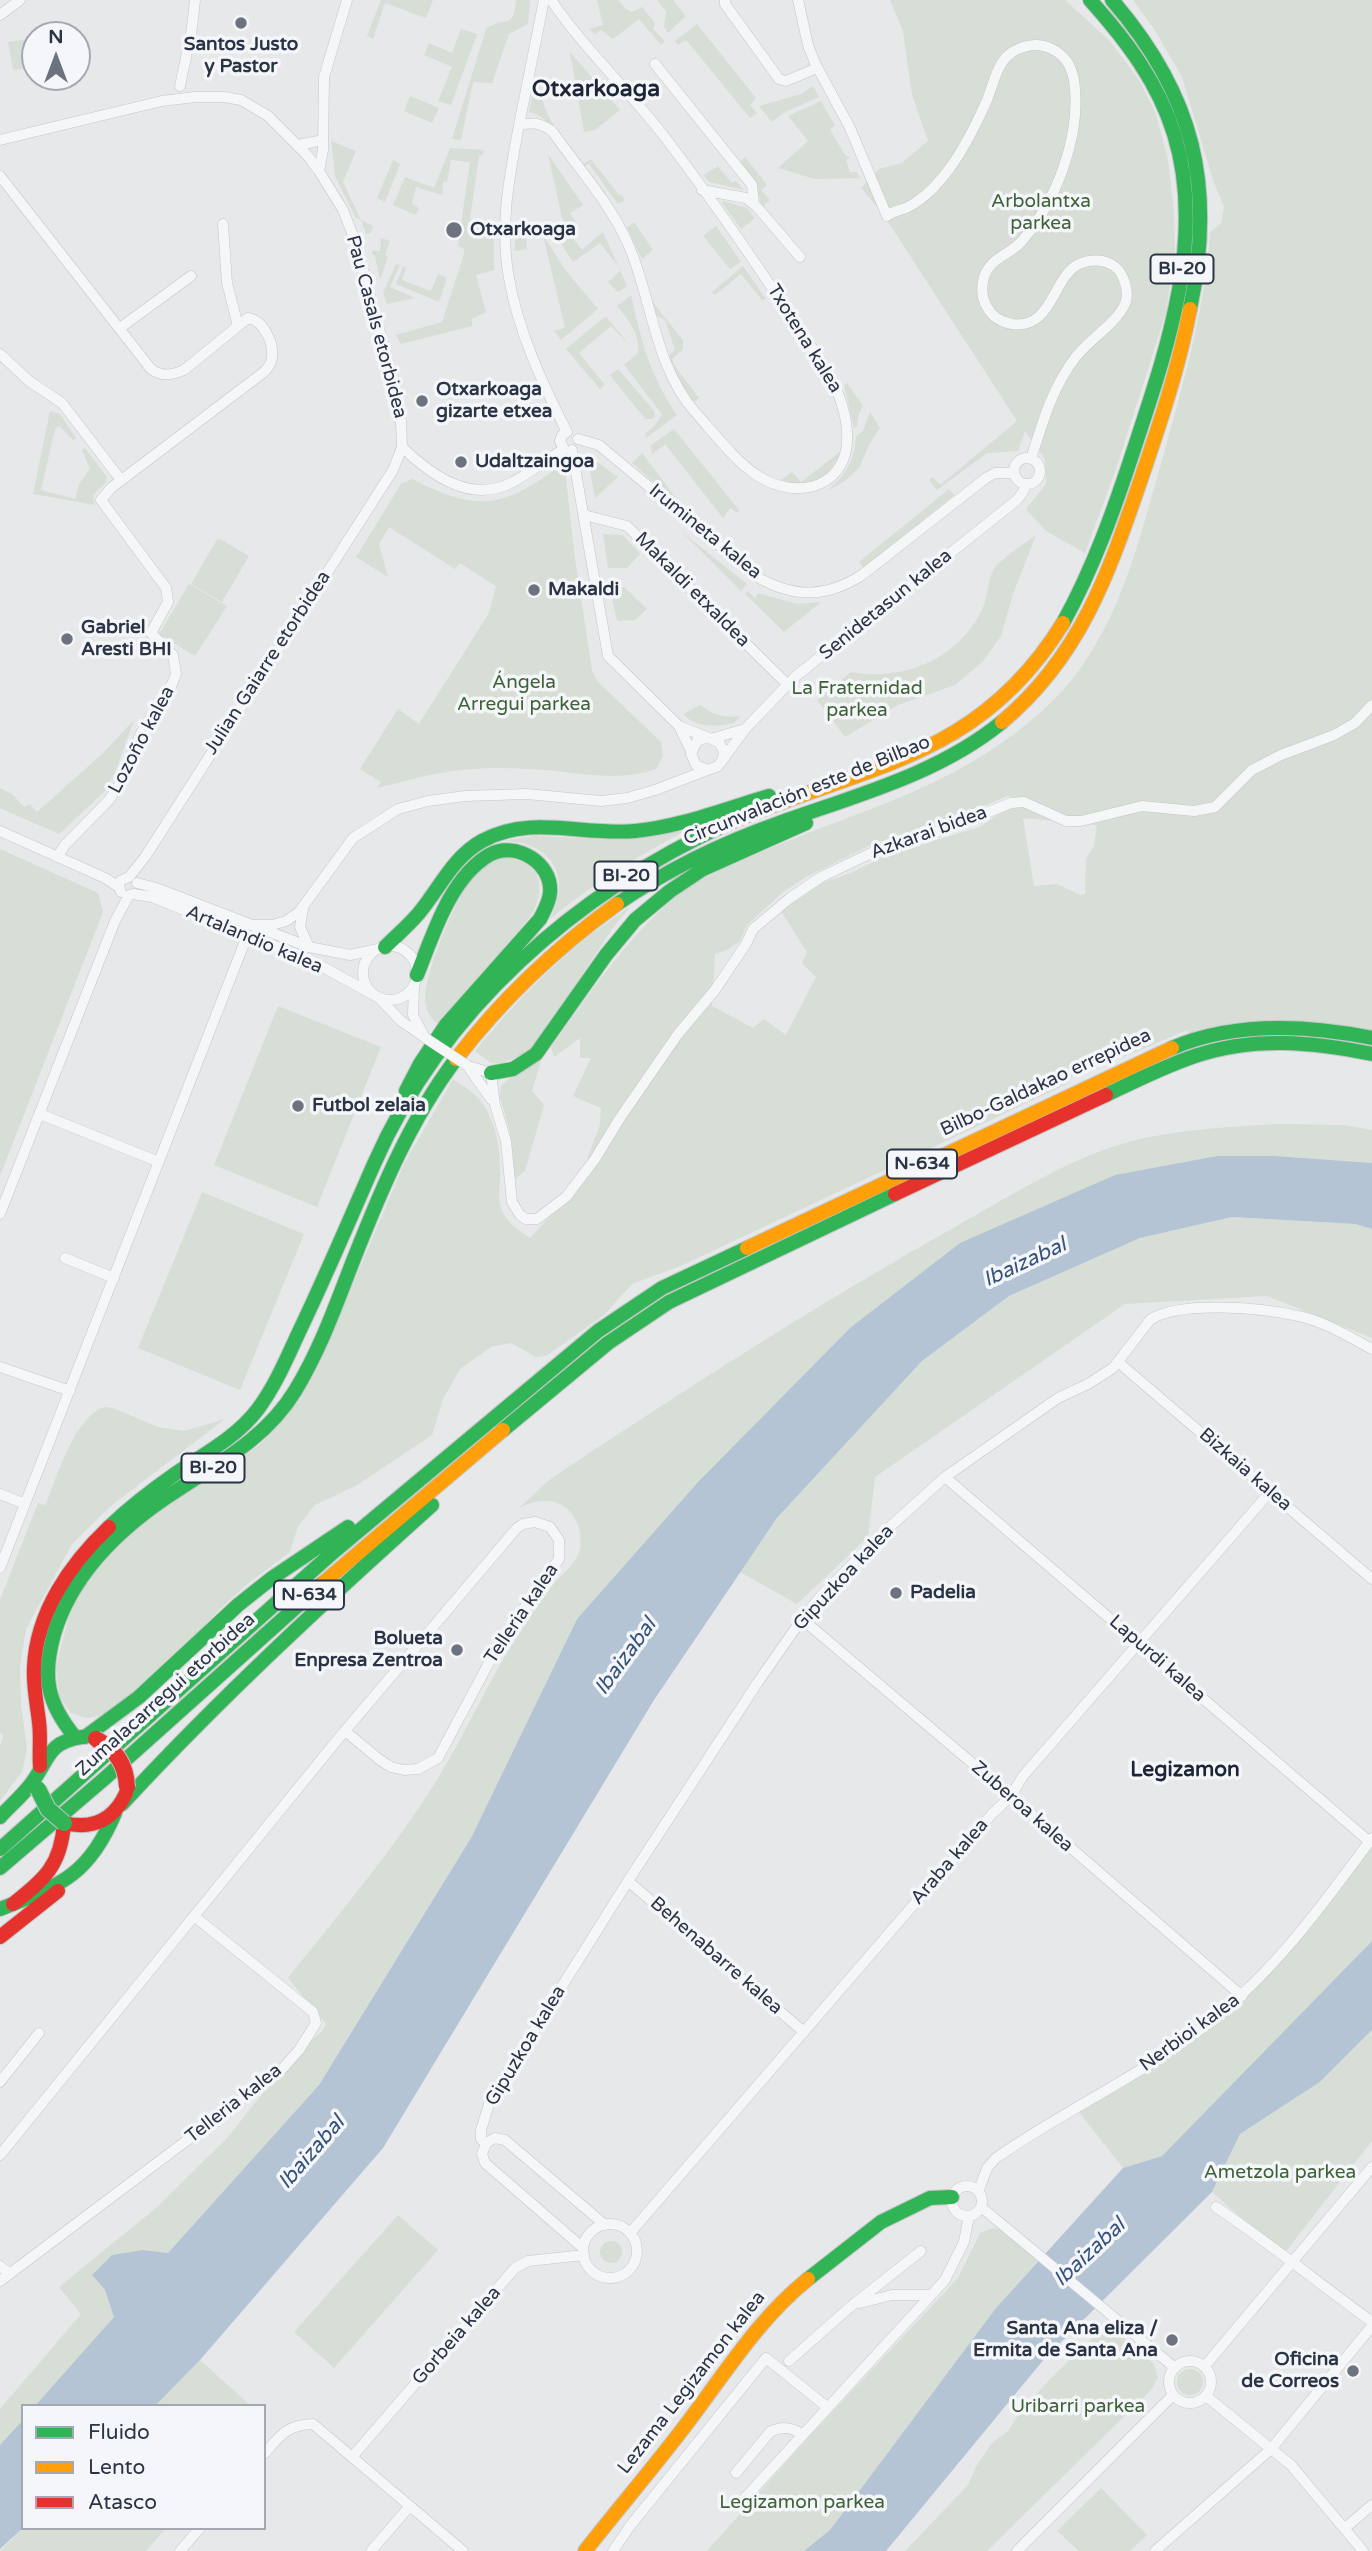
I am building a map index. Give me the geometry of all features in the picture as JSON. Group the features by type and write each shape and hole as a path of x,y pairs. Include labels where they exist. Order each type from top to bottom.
{"main road":[{"name":"Circunvalación este de Bilbao","path":"39,1776 40,1726 35,1697 34,1665 46,1618 68,1571 106,1526 175,1474 220,1445 247,1423 271,1392 317,1297 385,1140 429,1070 480,1002 537,943 622,878 695,837 760,810 895,761 949,737 975,720 998,703 1041,657 1075,602 1098,551 1140,432 1169,335 1182,265 1185,228 1180,159 1165,107 1140,61 1090,0"},
{"name":"Circunvalación este de Bilbao","path":"85,1738 56,1710 51,1700 48,1680 53,1641 72,1592 92,1563 121,1530 157,1503 234,1454 261,1433 279,1414 297,1388 325,1329 388,1176 425,1105 456,1059 513,993 552,955 601,915 655,880 740,838 920,770 960,750 1017,709 1055,668 1087,618 1115,556 1161,418 1183,340 1196,276 1200,215 1194,149 1179,101 1161,64 1112,0"},
{"path":"382,948 417,915 458,859 483,840 513,829 545,827 632,831 674,825 925,747"},
{"path":"491,1073 513,1069 536,1054 606,954 635,920 670,891 703,869 737,852 805,824 835,802"},
{"path":"385,1140 416,1068 474,991 544,912 550,893 547,874 538,861 528,854 511,849 498,851 487,856 467,873 447,904 416,981"},
{"name":"Bilbo-Galdakao errepidea","path":"514,1410 598,1331 662,1288 1158,1053 1206,1036 1265,1027 1308,1027 1372,1038"},
{"name":"Bilbo-Galdakao errepidea","path":"514,1410 645,1317 688,1292 1164,1068 1210,1051 1242,1045 1307,1042 1372,1054"},
{"path":"1242,1045 1308,1053 1372,1065"},
{"name":"Zumalacarregui etorbidea","path":"0,1868 231,1643 376,1516 514,1410"},
{"name":"Zumalacarregui etorbidea","path":"0,1849 99,1773 341,1567 514,1410"},
{"name":"N-634","path":"85,1738 139,1698 238,1605 272,1578 344,1530 470,1424 514,1410"},
{"name":"N-634","path":"119,1808 172,1748 340,1588 498,1447 514,1410"},
{"path":"0,1817 39,1776 54,1747 85,1738 108,1745 120,1756 127,1773 127,1787 104,1837 79,1872 47,1902 0,1937"},
{"path":"39,1776 44,1805 54,1817 64,1823 79,1827 91,1826 107,1820 119,1808"},
{"path":"7,1907 44,1881 57,1864 62,1851 64,1823"},
{"path":"7,1907 54,1888 79,1872"},
{"name":"Lezama Legizamon kalea","path":"585,2551 685,2426 750,2337 793,2291 881,2222 930,2198 953,2197"}],"street":[{"path":"0,15 20,0"},
{"path":"162,101 177,93 180,86 195,0"},
{"path":"319,171 323,162 324,77 347,0"},
{"path":"544,0 506,195 509,278 529,344 550,398 567,432"},
{"name":"Txotena kalea","path":"520,125 531,122 552,131 614,216 638,269 669,371 693,410 745,465 760,477 785,487 800,489 820,485 836,472 843,461 848,434 839,393 828,372 757,265 665,138 570,27 551,0"},
{"path":"725,0 779,79 786,81 817,68"},
{"path":"798,0 808,45 817,68 850,128 887,216 919,199 942,179 967,140 987,101 1002,61 1010,54 1021,48 1045,46 1057,51 1068,61 1075,92 1074,113 1072,138 1060,176 1043,212 1020,244 989,267 981,292 990,313 1005,323 1018,325 1032,321 1041,315 1051,302 1070,271 1078,264 1092,260 1114,266 1120,272 1128,293 1126,303 1117,316 1075,357 1056,388 1042,420 1031,459"},
{"path":"655,64 752,185 754,204"},
{"path":"180,86 195,97"},
{"name":"Pau Casals etorbidea","path":"0,140 162,101 195,97 241,100 268,116 298,145 319,171 343,211 354,238 394,383 403,438 402,447 429,472 446,482 469,489 489,489 510,484 568,449"},
{"path":"298,145 323,140"},
{"path":"0,176 151,369 157,373 173,375 184,370 238,326 226,284 223,224"},
{"path":"702,190 746,198 800,257"},
{"path":"120,328 191,276"},
{"name":"Lozoño kalea","path":"57,857 65,845 110,800 122,780 139,735 176,674 173,655 151,633 168,601 166,588 101,500 105,493 121,480 264,373 271,362 271,353 261,324 248,318 238,326"},
{"path":"0,354 29,381 62,403 121,480"},
{"path":"568,449 577,446 578,439 574,433 567,432 562,435 560,441 568,449 584,515 608,656 679,726 696,765 709,769"},
{"name":"Irumineta kalea","path":"578,439 599,445 757,577 784,589 813,593 845,586 986,478 995,473 1014,473"},
{"name":"Julian Gaiarre etorbidea","path":"0,1214 128,885 393,470 402,447"},
{"path":"1031,459 1038,465 1039,474 1034,481 1026,484 1018,480 1014,473 1019,461 1031,459"},
{"name":"Senidetasun kalea","path":"723,758 746,728 788,685 1017,500 1026,484"},
{"name":"Makaldi etxaldea","path":"584,515 627,526 788,685"},
{"name":"Azkarai bidea","path":"495,1105 506,1141 515,1209 526,1219 537,1219 566,1197 596,1159 620,1118 678,1034 715,990 753,929 790,898 821,877 886,846 944,830 1012,803 1024,802 1066,821 1081,821 1142,806 1194,811 1215,807 1252,770 1281,755 1334,735 1355,723 1372,705"},
{"path":"253,925 272,925 286,921 301,910 332,863 353,838 398,808 465,796 537,795 601,801 626,799 718,766 723,758 722,746 711,738 679,726"},
{"name":"Senidetasun kalea","path":"711,738 746,728"},
{"path":"680,779 696,741 711,738"},
{"name":"Artalandio kalea","path":"0,831 105,878 314,962 376,996 401,1021 468,1066"},
{"name":"Artalandio kalea","path":"128,885 156,888 309,947 350,955 382,948"},
{"path":"301,910 300,927 309,947"},
{"path":"0,1568 247,936"},
{"path":"416,981 410,993 396,1000 376,996 366,987 363,970 366,961 382,948 401,948 414,959 416,981 413,1015 426,1039"},
{"path":"468,1066 495,1105"},
{"path":"468,1066 491,1073 495,1105"},
{"path":"40,1114 159,1162"},
{"path":"65,1258 114,1278"},
{"name":"Gipuzkoa kalea","path":"485,2144 481,2139 481,2130 490,2101 628,1881 802,1619 883,1532 944,1477 1058,1398 1113,1368 1150,1320 1175,1309 1193,1307 1253,1310 1299,1316 1328,1326 1372,1349"},
{"name":"Bizkaia kalea","path":"1118,1362 1372,1579"},
{"path":"0,1367 69,1391"},
{"name":"Lapurdi kalea","path":"944,1477 1371,1840"},
{"name":"Araba kalea","path":"630,2233 992,1814 1011,1796 1023,1776 1270,1492"},
{"path":"0,1494 25,1504"},
{"name":"Telleria kalea","path":"0,2155 345,1731 516,1529 523,1524 535,1522 550,1527 558,1540 559,1559 500,1642 438,1758 418,1769 391,1767 345,1731"},
{"name":"Zuberoa kalea","path":"802,1619 1242,1996"},
{"name":"Nerbioi kalea","path":"979,2190 987,2168 996,2158 1075,2107 1166,2054 1242,1996 1282,1956 1371,1840"},
{"name":"Behenabarre kalea","path":"628,1881 804,2032"},
{"name":"Telleria kalea","path":"0,2281 283,2068 299,2050 316,2023 313,2012 194,1916"},
{"path":"0,2082 39,2034"},
{"name":"Gipuzkoa kalea","path":"584,2252 485,2163 482,2154 485,2144 495,2138 505,2140 604,2225"},
{"path":"1204,2367 1372,2167"},
{"path":"743,2500 945,2280 964,2242 969,2216 981,2207 979,2190 971,2186 962,2187 953,2197 956,2211 969,2216"},
{"path":"981,2207 1175,2368"},
{"path":"1155,2551 1271,2449 1372,2324 1269,2243 1216,2207"},
{"path":"604,2225 621,2227 630,2233 636,2243 637,2255 633,2267 623,2275 611,2278 598,2276 588,2267 584,2252 590,2233 604,2225"},
{"name":"Gorbeia kalea","path":"352,2457 515,2269 528,2261 584,2252"},
{"path":"789,2361 850,2307 921,2252"},
{"path":"0,2266 10,2274"},
{"path":"850,2307 876,2297 931,2295"},
{"name":"Lezama Legizamon kalea","path":"613,2551 629,2526 766,2358 827,2407"},
{"path":"1186,2362 1199,2363 1204,2367 1211,2378 1206,2396 1200,2401 1185,2403 1173,2395 1169,2381 1175,2368 1186,2362"},
{"path":"1017,2551 1173,2395"},
{"path":"1206,2396 1291,2465 1363,2551"},
{"path":"266,2452 286,2429 298,2424 313,2424 463,2551"},
{"path":"736,2473 775,2429 790,2428 801,2434"},
{"path":"1345,2528 1372,2505"},
{"path":"371,2551 410,2506"},
{"path":"180,2551 198,2530"}],"green space":[{"path":"381,0 433,0 426,18 385,3 373,39 367,36"},
{"path":"516,0 530,0 528,24 509,34 492,83 473,82 461,140 452,139 486,29 511,19"},
{"path":"597,0 618,0 632,12 642,7 655,23 653,29 665,41 661,45 639,19 613,39 601,30 595,34 589,29 603,25"},
{"path":"657,0 673,0 686,16 668,33 664,27 666,11"},
{"name":"Arbolantxa parkea","path":"890,0 1065,0 1110,41 1139,80 1156,114 1168,160 1174,211 1175,250 1166,313 1116,469 1085,553 1046,531 1026,509 1046,484 1045,459 1025,431 1018,451 987,453 937,490 929,480 933,477 940,485 1017,421 883,214 861,188 879,169 902,163 928,141 912,95 903,31"},
{"path":"1133,0 1372,0 1372,1039 1192,1040 1187,1030 1107,1062 1092,1058 1078,1067 1067,1084 683,1265 632,1284 604,1315 546,1356 536,1357 511,1343 491,1347 460,1369 443,1399 432,1435 357,1485 315,1505 298,1526 290,1552 246,1585 183,1649 105,1715 87,1718 71,1713 59,1696 56,1667 69,1616 81,1589 114,1546 152,1515 258,1446 301,1397 318,1366 404,1164 453,1079 475,1095 488,1113 498,1144 501,1208 505,1217 530,1238 582,1182 586,1162 600,1125 601,1108 573,1096 591,1058 580,1058 580,1038 554,1057 551,1047 611,965 645,926 682,892 718,871 899,798 980,757 1037,715 1063,690 1084,663 1111,616 1139,541 1192,349 1210,232 1221,224 1224,207 1213,180 1182,77 1156,32","holes":["1007,796 1020,798 980,827 889,854 851,873 822,883 781,911 807,952 802,963 816,977 786,1035 764,1019 753,1028 712,1006 715,954 740,941 747,925 783,892 806,877 873,844 959,817","1023,818 1097,825 1094,846 1086,859 1085,894 1080,895 1057,884 1034,886"]},
{"path":"697,24 756,98 750,105 757,113 750,118 686,40 678,45 675,41"},
{"path":"461,29 477,34 451,105 438,101 452,67 424,55 429,43 452,53"},
{"path":"21,40 21,69 13,70 8,42"},
{"path":"570,52 620,110 595,130 584,132"},
{"path":"535,78 540,79 545,107 553,124 571,148 568,150 547,121 529,112"},
{"path":"813,86 819,97 783,113 772,122 759,106 801,94"},
{"path":"410,96 439,108 432,123 404,111"},
{"path":"821,101 835,126 830,129 844,154 850,158 846,160 850,172 857,172 860,178 815,179 778,168 808,141 788,116"},
{"path":"331,141 356,151 343,182 361,220 356,218 335,176"},
{"path":"450,148 484,150 483,155 479,156 470,219 484,222 484,228 494,231 494,270 476,275 486,312 472,319 472,326 401,344 396,335 442,322 464,254 464,249 458,245 470,162 451,160 447,182 443,182 442,195 416,187 412,204 419,208 416,215 393,205 405,177 434,188"},
{"path":"548,154 583,205 570,213 578,226 569,233 582,250 603,232 618,267 600,243 573,262 554,233 565,231"},
{"path":"745,157 767,185 761,190 770,200 762,207 757,190 739,163"},
{"path":"591,159 625,200 618,204 589,164 581,168 580,166"},
{"path":"393,160 400,164 385,202 377,198"},
{"path":"718,166 732,183 736,181 744,190 709,182 704,175"},
{"path":"723,201 747,208 755,218 741,229"},
{"path":"361,220 373,226 371,233 366,234"},
{"path":"634,222 653,250 642,259 627,228"},
{"path":"716,226 741,262 730,269 703,236"},
{"path":"523,228 542,233 526,238 527,249 515,251 515,231"},
{"path":"543,235 566,271 598,309 561,340 554,331 565,328"},
{"path":"381,238 390,241 380,280 372,251 380,251"},
{"path":"396,264 400,265 390,287 415,298 387,304 383,293"},
{"path":"403,266 406,268 402,280 431,291 438,274 447,278 439,302 396,284"},
{"path":"743,266 766,299 762,300 741,274 715,295 712,292"},
{"path":"620,271 627,286 618,292 608,282"},
{"path":"631,295 648,357 660,386 677,415 646,438 645,434 662,414 624,365 638,353 638,346 633,328 617,306"},
{"path":"651,300 683,340 683,349 672,359 699,398 692,404 673,371 668,356 675,350 665,320 656,315"},
{"path":"606,316 631,347 611,326 579,353 605,385 600,389 566,349"},
{"path":"618,369 654,411 655,416 652,419 645,419 610,375"},
{"path":"847,383 863,406 854,428 844,385"},
{"path":"50,411 60,414 76,438 73,440 59,426 55,429 41,490 75,499 79,484 90,469 82,450 85,448 107,477 106,482 93,495 95,505 33,494"},
{"path":"870,412 880,428 859,468 845,481 827,491 848,467 854,453 856,436 863,431"},
{"path":"674,429 739,510 738,513 730,508 723,518 665,444 652,454 651,445"},
{"path":"841,451 831,469 818,480 801,484 781,480 792,472 801,482"},
{"path":"642,453 686,511 632,463"},
{"path":"593,459 618,477 595,498 589,465"},
{"name":"Ángela Arregui parkea","path":"560,466 565,469 574,552 592,670 598,682 661,742 663,756 656,769 608,776 516,768 469,769 428,775 377,788 381,782 360,769 398,709 419,724 489,613 496,586 460,563 455,569 389,527 379,544 388,577 356,557 401,484 412,479 454,497 489,501 522,491"},
{"path":"949,489 954,495 864,569 859,562"},
{"path":"682,532 747,584 741,591"},
{"path":"603,534 623,535 640,554 627,568 608,568"},
{"name":"La Fraternidad parkea","path":"1036,535 1013,594 1001,636 983,661 955,685 898,705 845,737 817,700 851,672 891,673 911,669 946,652 974,624 984,605 990,577 997,565"},
{"path":"218,538 249,556 222,602 191,584"},
{"path":"189,584 227,606 195,656 159,634"},
{"path":"624,587 647,609 635,620 617,621 610,588"},
{"path":"748,591 755,598 758,593 797,604 821,602 784,632 745,594"},
{"path":"700,705 719,715 740,716 734,723 713,726 694,722 683,714"},
{"path":"134,720 115,773 104,792 59,834 0,808 0,788 12,794 24,807 30,804 37,812 102,754"},
{"path":"687,830 616,871 550,919 557,903 559,889 558,875 553,864 545,854 533,847 502,841 534,836 626,840"},
{"path":"0,849 98,893 103,912 0,1176"},
{"path":"504,857 526,864 533,870 539,886 536,906 530,917 440,1026 429,1014 425,998 436,953 450,918 472,877 486,864"},
{"path":"630,907 612,929 533,1050 500,1064 491,1063 475,1051 546,973 586,938"},
{"name":"Futbol zelaia","path":"278,1006 381,1047 317,1207 214,1165"},
{"path":"541,1061 532,1091 544,1105 525,1171 514,1180 510,1132 500,1097 501,1086 516,1072"},
{"path":"1279,1124 1344,1125 1372,1130 1372,1163 1276,1156 1217,1156 960,1243 851,1327 698,1482 577,1619 471,1838 319,2085 168,2253 143,2250 92,2275 105,2290 114,2317 39,2404 21,2404 21,2424 0,2449 0,2409 81,2314 59,2287 156,2208 227,2138 288,2062 322,2031 326,2024 288,1978 401,1834 446,1765 518,1635 551,1587 572,1564 580,1549 579,1529 566,1508 555,1502 545,1501 519,1508 549,1480 750,1349 1041,1178 1086,1157 1132,1141 1187,1131"},
{"path":"202,1192 304,1234 240,1390 138,1348"},
{"path":"1232,1217 1355,1224 1372,1229 1372,1338 1267,1296 1125,1304 875,1477 868,1537 797,1604 740,1572 779,1516 922,1361 1009,1296 1140,1238"},
{"path":"105,1407 158,1427 184,1431 225,1419 112,1505 72,1544 26,1629 20,1666 21,1705 27,1749 22,1772 0,1801 0,1747 3,1736 0,1732 0,1600 38,1503 46,1505 76,1434 95,1412"},
{"path":"1372,1838 1372,1941 1162,2156 1123,2168 1075,2107 1166,2054 1242,1996"},
{"name":"Ametzola parkea","path":"1372,2030 1372,2141 1283,2255 1212,2192 1240,2134 1320,2082"},
{"path":"398,2215 438,2250 334,2368 294,2332"},
{"name":"Legizamon parkea","path":"993,2228 1014,2232 1041,2258 996,2308 830,2530 804,2551 707,2551 806,2440 958,2278 980,2233"},
{"path":"611,2241 619,2244 622,2252 619,2260 611,2263 603,2260 600,2252 603,2244"},
{"name":"Uribarri parkea","path":"1107,2324 1154,2364 1158,2377 1152,2389 987,2551 905,2551 968,2485 991,2444 1008,2431 1049,2380"},
{"path":"200,2360 249,2404 157,2404"},
{"path":"1190,2369 1199,2373 1203,2382 1199,2391 1190,2395 1181,2391 1177,2382 1181,2373"},
{"path":"1101,2488 1147,2535 1130,2551 1079,2551 1057,2531"},
{"path":"21,2530 164,2530 146,2551 0,2551"}],"water":[{"name":"Ibaizabal","path":"1217,1156 1276,1156 1372,1163 1372,1229 1355,1224 1232,1217 1140,1238 1009,1296 922,1361 777,1518 654,1700 383,2148 200,2360 157,2404 37,2404 114,2317 105,2290 92,2275 112,2255 143,2250 168,2253 319,2085 471,1838 577,1619 698,1482 851,1327 960,1243 1115,1175"},
{"name":"Ibaizabal","path":"1372,1941 1372,2030 1320,2082 1240,2134 1212,2192 1045,2358 886,2551 804,2551 830,2530 996,2308 1123,2168 1162,2156"},
{"path":"21,2422 21,2530 0,2549 0,2445"}],"traffic: fast":[{"path":"1063,623 1103,536 1159,371 1179,292 1186,213 1183,173 1174,134 1159,97 1140,62 1090,0"},
{"path":"1112,0 1140,36 1162,71 1180,107 1192,144 1200,222 1190,309"},
{"path":"617,904 695,858 737,839 924,770 951,756 1002,722"},
{"path":"385,947 419,913 463,856 482,841 500,833 538,827 615,832 652,829 686,822 769,796"},
{"path":"109,1527 158,1486 230,1437 258,1409 285,1363 374,1164 403,1108 437,1055 476,1006 520,961 568,920 673,851 729,823"},
{"path":"491,1073 513,1069 536,1054 606,955 635,920 670,891 703,869 806,823"},
{"path":"406,1091 446,1025 540,919 550,893 549,882 539,864 530,857 510,850 489,855 475,865 444,909 417,975"},
{"path":"1172,1048 1221,1033 1271,1028 1322,1030 1372,1038"},
{"path":"1106,1095 1184,1060 1239,1046 1261,1043 1306,1044 1372,1054"},
{"path":"75,1737 58,1713 48,1677 54,1634 74,1589 87,1569 120,1533 159,1503 243,1447 284,1407 320,1343 374,1208 398,1156 424,1106 456,1059"},
{"path":"503,1430 608,1343 669,1302 895,1194"},
{"path":"0,1849 330,1555 598,1331 662,1288 747,1248"},
{"path":"122,1804 274,1651 432,1505"},
{"path":"85,1737 139,1697 238,1605 272,1578 348,1527"},
{"path":"0,1868 323,1583"},
{"path":"0,1817 27,1788 55,1748 70,1739 82,1737"},
{"path":"38,1789 48,1809 64,1823"},
{"path":"0,1909 56,1885 70,1876 94,1852 115,1813"},
{"path":"808,2279 881,2222 930,2198 952,2197"}],"traffic: slow":[{"path":"1002,722 1053,669 1072,641 1104,579 1162,416 1190,309"},
{"path":"729,823 872,771 956,732 994,704 1030,669 1063,623"},
{"path":"456,1059 511,995 573,938 617,904"},
{"path":"747,1248 1172,1048"},
{"path":"323,1583 503,1430"},
{"path":"585,2551 673,2442 742,2348 773,2312 808,2279"}],"traffic: jam":[{"path":"895,1194 1106,1095"},
{"path":"40,1766 40,1728 34,1675 41,1628 48,1609 69,1573 109,1527"},
{"path":"96,1739 119,1758 125,1771 127,1787"},
{"path":"13,1904 49,1870 59,1850 64,1823 84,1825 101,1821 115,1810 126,1793"},
{"path":"0,1937 58,1891"}],"place":[{"name":"Santos Justo y Pastor","path":"241,23"},
{"name":"Otxarkoaga","path":"454,230"},
{"name":"Otxarkoaga gizarte etxea","path":"422,401"},
{"name":"Udaltzaingoa","path":"461,462"},
{"name":"Makaldi","path":"534,590"},
{"name":"Gabriel Aresti BHI","path":"67,639"},
{"name":"Futbol zelaia","path":"298,1106"},
{"name":"Padelia","path":"896,1593"},
{"name":"Bolueta Enpresa Zentroa","path":"457,1650"},
{"name":"Santa Ana eliza / Ermita de Santa Ana","path":"1172,2340"},
{"name":"Oficina de Correos","path":"1353,2371"}],"district":[{"name":"Otxarkoaga","path":"596,90"},
{"name":"Legizamon","path":"1185,1770"}]}
